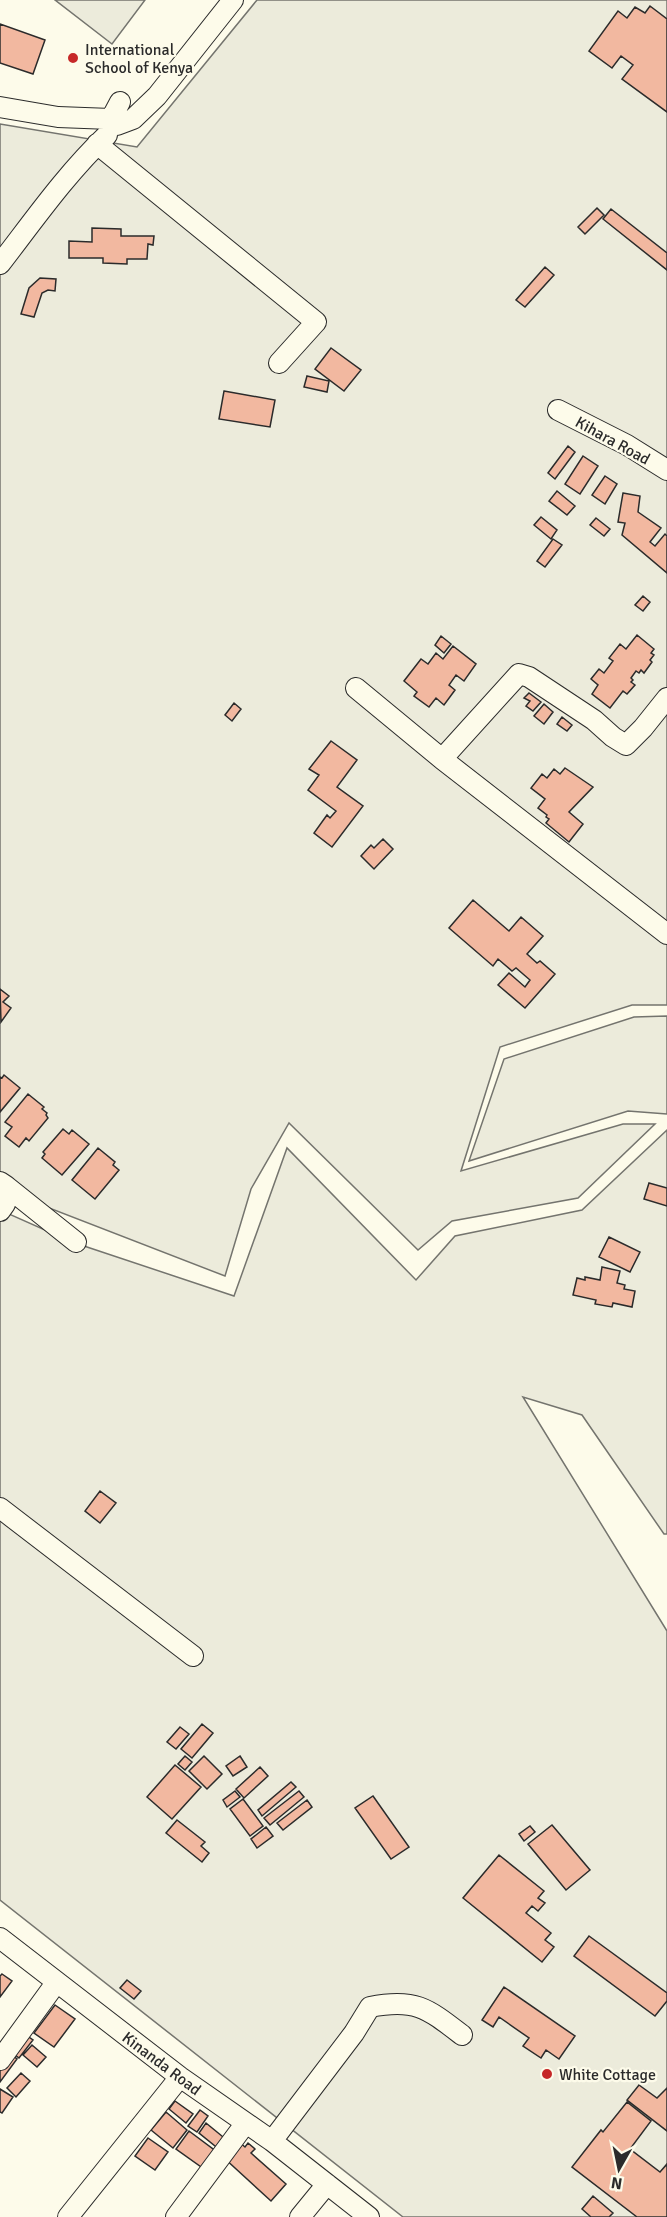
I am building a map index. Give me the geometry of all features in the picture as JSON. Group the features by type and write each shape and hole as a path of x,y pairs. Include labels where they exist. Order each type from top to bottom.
{"street":[{"path":"0,107 58,117 111,116 133,119 157,96 233,0"},
{"path":"0,264 66,178 97,144 111,116"},
{"path":"97,144 316,322 279,363"},
{"name":"Kihara Road","path":"558,410 627,445 667,470"},
{"path":"442,759 519,674 529,676 594,720 626,745 667,698"},
{"path":"356,688 442,759 667,934"},
{"path":"0,1211 6,1196 3,1184"},
{"path":"3,1184 76,1242"},
{"path":"0,1508 193,1656"},
{"name":"Kinanda Road","path":"0,1938 180,2077 272,2141 369,2217"},
{"path":"0,2061 56,1983"},
{"path":"272,2141 354,2034 370,2007 398,2003 419,2007 443,2020 462,2035"},
{"path":"69,2217 180,2077"},
{"path":"176,2217 245,2124"},
{"path":"300,2217 327,2184"}],"shaded area":[{"path":"55,0 145,0 112,44"},
{"path":"257,0 667,0 667,1005 632,1005 500,1047 461,1171 623,1124 655,1124 578,1198 452,1221 418,1250 289,1123 251,1189 225,1276 0,1189 0,124 137,147"},
{"path":"667,1016 667,1114 628,1111 469,1161 504,1059 634,1017"},
{"path":"667,1130 667,1534 664,1534 582,1415 523,1397 667,1631 667,2217 403,2217 0,1900 0,1210 72,1242 234,1296 287,1148 416,1280 455,1236 582,1210"}],"building":[{"path":"650,6 667,19 667,112 622,79 633,65 621,56 612,68 589,51 618,11 627,18 635,7 645,13"},
{"path":"0,24 45,40 33,74 0,63"},
{"path":"597,208 604,215 585,234 578,227"},
{"path":"611,209 667,253 667,270 603,219"},
{"path":"92,228 121,229 121,236 154,236 153,245 148,244 147,259 127,259 127,264 103,263 103,258 69,258 69,241 92,242"},
{"path":"545,267 554,275 525,307 516,300"},
{"path":"40,278 56,279 55,291 48,290 42,293 34,317 21,314 29,288"},
{"path":"331,348 361,370 344,391 315,369"},
{"path":"307,376 329,381 327,392 304,387"},
{"path":"224,391 275,400 270,427 219,419"},
{"path":"568,446 575,452 555,479 548,473"},
{"path":"583,456 598,466 580,494 565,484"},
{"path":"605,476 617,484 605,504 592,495"},
{"path":"557,491 575,506 567,515 549,501"},
{"path":"623,493 640,496 638,512 661,528 650,542 655,546 665,534 667,536 667,573 622,535 625,523 618,522"},
{"path":"541,517 557,530 551,539 534,525"},
{"path":"596,518 610,529 604,536 590,525"},
{"path":"553,539 562,545 545,567 537,561"},
{"path":"643,596 650,602 643,611 635,605"},
{"path":"637,635 654,649 651,653 654,655 650,660 652,662 644,673 641,670 639,673 636,671 631,678 633,680 631,682 635,685 627,694 623,691 610,708 592,694 598,685 591,679 599,669 604,673 613,661 609,658 620,644 626,649"},
{"path":"441,636 451,644 444,653 435,645"},
{"path":"453,646 476,664 464,681 456,675 449,685 455,690 444,705 436,698 429,707 414,696 417,692 404,681 421,659 428,664 436,653 443,659"},
{"path":"529,693 541,702 533,711 526,706 530,701 524,698"},
{"path":"234,703 241,709 232,721 225,715"},
{"path":"544,704 553,712 544,724 534,716"},
{"path":"562,717 572,725 567,731 557,724"},
{"path":"331,741 357,760 337,787 363,806 332,847 314,833 327,815 330,818 336,811 308,790 319,775 309,769"},
{"path":"565,768 593,787 569,812 583,824 569,842 546,823 549,819 547,815 538,808 545,799 531,788 542,774 547,778 554,769 560,774"},
{"path":"383,839 393,849 374,869 361,856 371,845 374,848"},
{"path":"473,900 509,931 521,917 543,936 527,954 537,963 540,961 555,974 525,1008 498,985 509,973 525,987 530,980 516,968 512,971 498,959 493,966 449,928"},
{"path":"0,989 9,996 3,1002 11,1008 1,1022"},
{"path":"4,1075 20,1088 0,1112 0,1077"},
{"path":"28,1094 44,1107 42,1109 47,1113 48,1118 29,1141 26,1138 19,1147 5,1136 12,1127 5,1122"},
{"path":"63,1129 69,1134 72,1130 89,1144 62,1175 42,1158 45,1154 43,1152"},
{"path":"98,1148 115,1162 113,1165 119,1170 95,1199 72,1180"},
{"path":"649,1183 667,1188 667,1206 644,1199"},
{"path":"609,1237 640,1252 630,1272 599,1257"},
{"path":"602,1267 620,1271 617,1283 625,1285 624,1289 635,1291 632,1307 613,1303 612,1307 595,1304 596,1300 573,1295 577,1278 600,1280"},
{"path":"100,1491 116,1503 100,1523 85,1511"},
{"path":"202,1724 213,1733 192,1758 181,1749"},
{"path":"180,1727 189,1734 176,1749 167,1742"},
{"path":"185,1756 192,1762 185,1770 178,1764"},
{"path":"204,1756 222,1774 207,1789 189,1771"},
{"path":"240,1756 247,1767 233,1776 226,1766"},
{"path":"175,1765 201,1787 172,1819 147,1797"},
{"path":"260,1767 268,1776 244,1798 236,1789"},
{"path":"291,1782 296,1787 262,1816 258,1810"},
{"path":"235,1791 240,1797 227,1807 223,1800"},
{"path":"299,1791 304,1797 270,1825 264,1818"},
{"path":"373,1796 409,1847 391,1859 355,1808"},
{"path":"243,1799 263,1826 250,1836 230,1809"},
{"path":"307,1800 312,1807 283,1830 277,1823"},
{"path":"177,1820 205,1842 201,1846 209,1853 202,1862 166,1833"},
{"path":"552,1825 590,1870 566,1890 528,1844"},
{"path":"530,1826 535,1832 524,1841 519,1834"},
{"path":"266,1827 273,1836 257,1848 251,1839"},
{"path":"499,1855 544,1891 538,1898 545,1903 538,1911 532,1906 526,1913 551,1933 545,1940 554,1947 542,1962 463,1898"},
{"path":"589,1936 667,1993 667,2001 655,2016 574,1956"},
{"path":"2,1974 12,1981 0,1997 0,1976"},
{"path":"127,1980 141,1991 134,1999 120,1988"},
{"path":"504,1987 575,2036 559,2059 546,2050 541,2058 523,2046 529,2038 499,2017 493,2027 482,2020"},
{"path":"55,2005 75,2019 54,2047 34,2033"},
{"path":"23,2033 33,2040 19,2058 10,2051"},
{"path":"32,2045 46,2057 37,2067 23,2055"},
{"path":"8,2052 17,2059 0,2082 0,2063"},
{"path":"21,2073 30,2081 16,2097 7,2088"},
{"path":"639,2085 657,2098 667,2088 667,2131 627,2100"},
{"path":"0,2089 13,2097 2,2113 0,2112"},
{"path":"175,2101 193,2114 186,2123 169,2109"},
{"path":"627,2102 651,2121 630,2149 660,2172 667,2164 667,2217 637,2217 572,2167"},
{"path":"200,2110 208,2116 197,2132 188,2126"},
{"path":"166,2112 187,2130 173,2148 151,2130"},
{"path":"206,2123 228,2141 220,2150 199,2133"},
{"path":"189,2131 217,2152 204,2169 176,2149"},
{"path":"148,2138 168,2152 155,2170 135,2156"},
{"path":"238,2141 245,2147 248,2143 255,2149 251,2153 286,2184 271,2201 223,2157"},
{"path":"593,2196 613,2213 609,2217 591,2217 582,2209"}],"place":[{"name":"International School of Kenya","path":"73,58"},
{"name":"White Cottage","path":"547,2074"}]}
